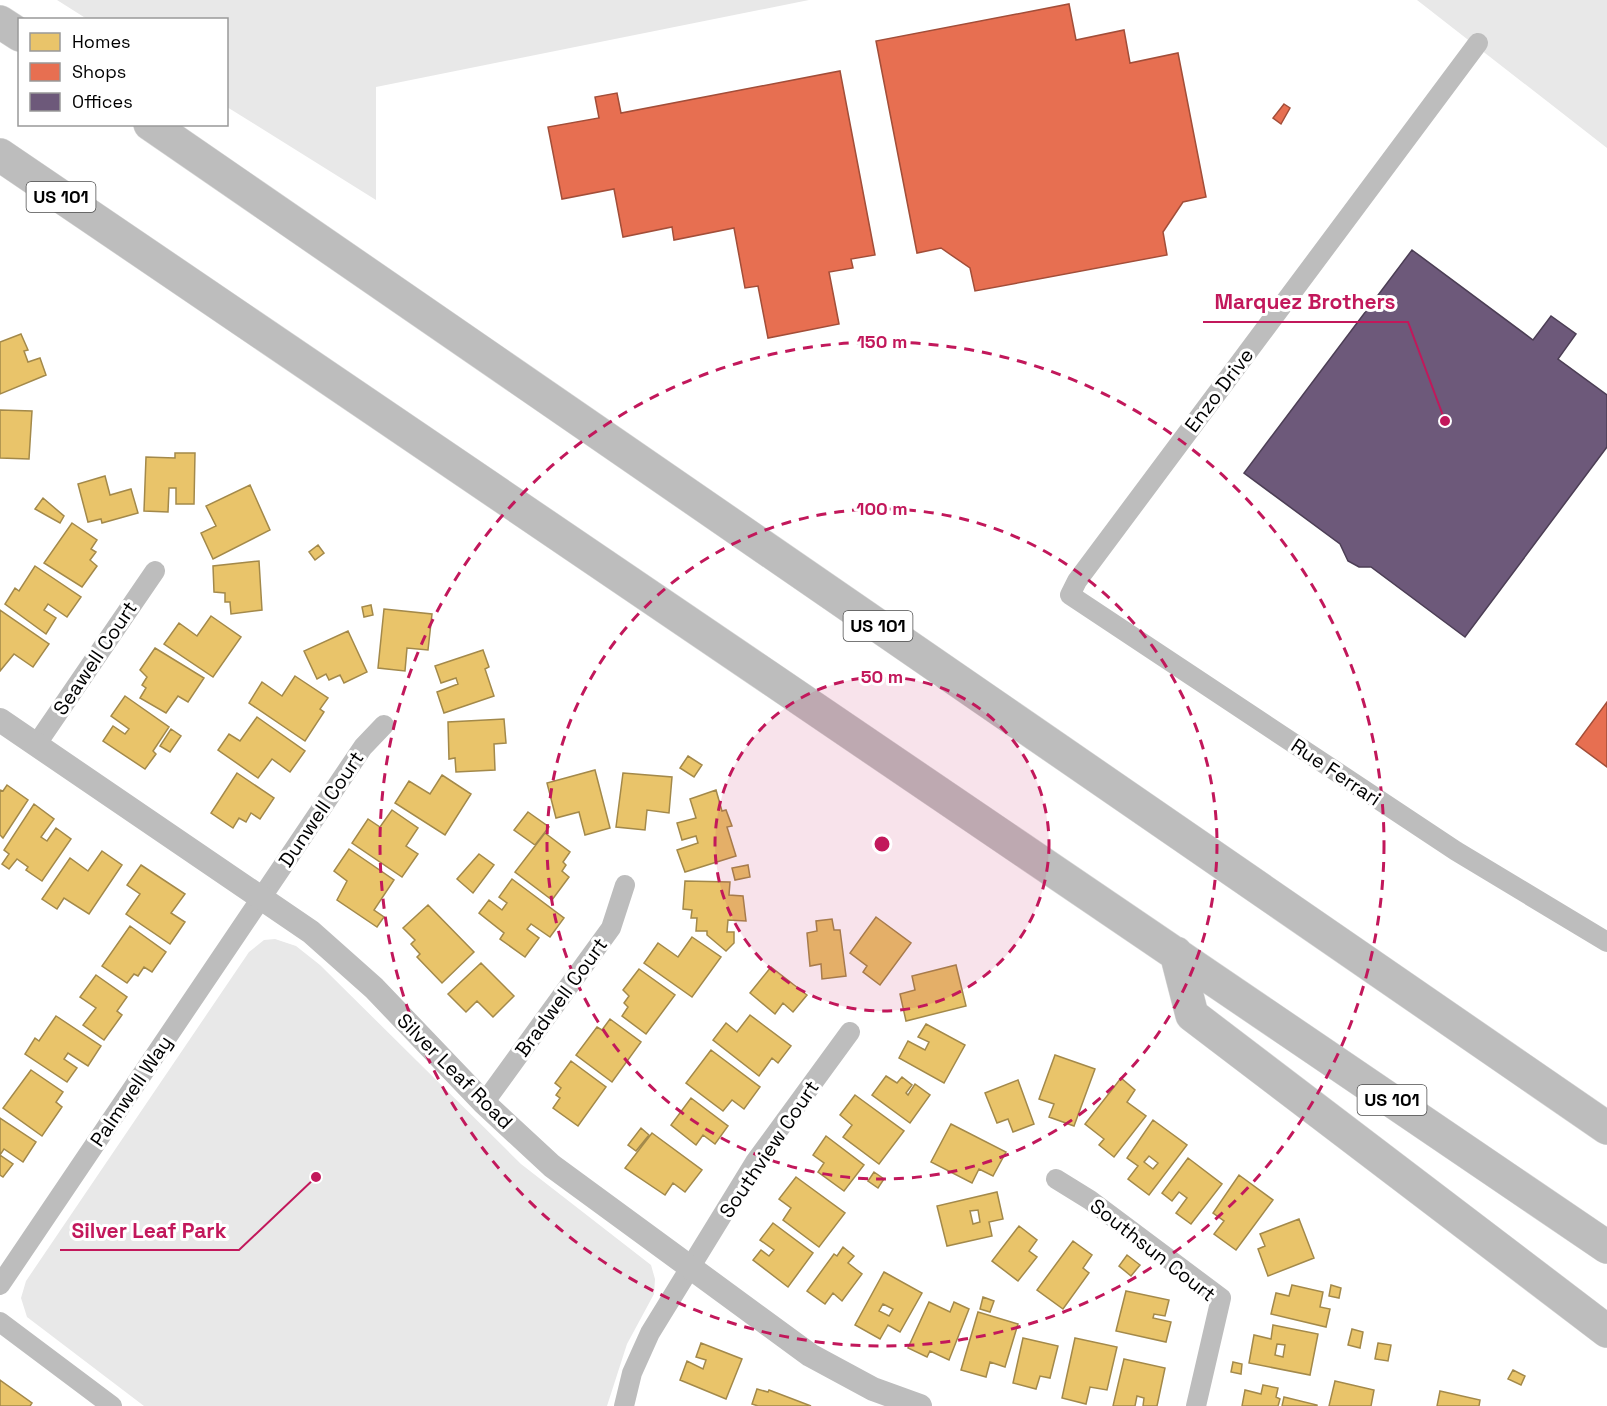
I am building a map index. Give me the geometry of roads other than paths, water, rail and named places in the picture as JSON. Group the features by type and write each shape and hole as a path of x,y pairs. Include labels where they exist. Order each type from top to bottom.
{"highway":[{"path":"0,22 18,34"},
{"name":"US 101","path":"153,126 1607,1128"},
{"name":"US 101","path":"0,155 1607,1247"},
{"path":"1176,953 1192,1015 1607,1331"}],"street":[{"name":"Enzo Drive","path":"1070,595 1077,580 1478,42"},
{"name":"Seawell Court","path":"36,745 155,571"},
{"name":"Rue Ferrari","path":"1070,595 1456,850 1607,942"},
{"name":"Silver Leaf Road","path":"0,720 310,932 374,988 484,1103 552,1166 870,1397 920,1406"},
{"name":"Dunwell Court","path":"262,897 363,747 384,725"},
{"name":"Bradwell Court","path":"484,1103 611,928 625,885"},
{"name":"Palmwell Way","path":"0,1285 262,897"},
{"name":"Southview Court","path":"624,1406 632,1373 650,1333 755,1162 850,1032"},
{"name":"Southsun Court","path":"1056,1179 1090,1200 1221,1298 1196,1406"},
{"path":"0,1322 112,1406"}],"place":[{"name":"Marquez Brothers","path":"1445,421"},
{"name":"Silver Leaf Park","path":"316,1177"}]}
